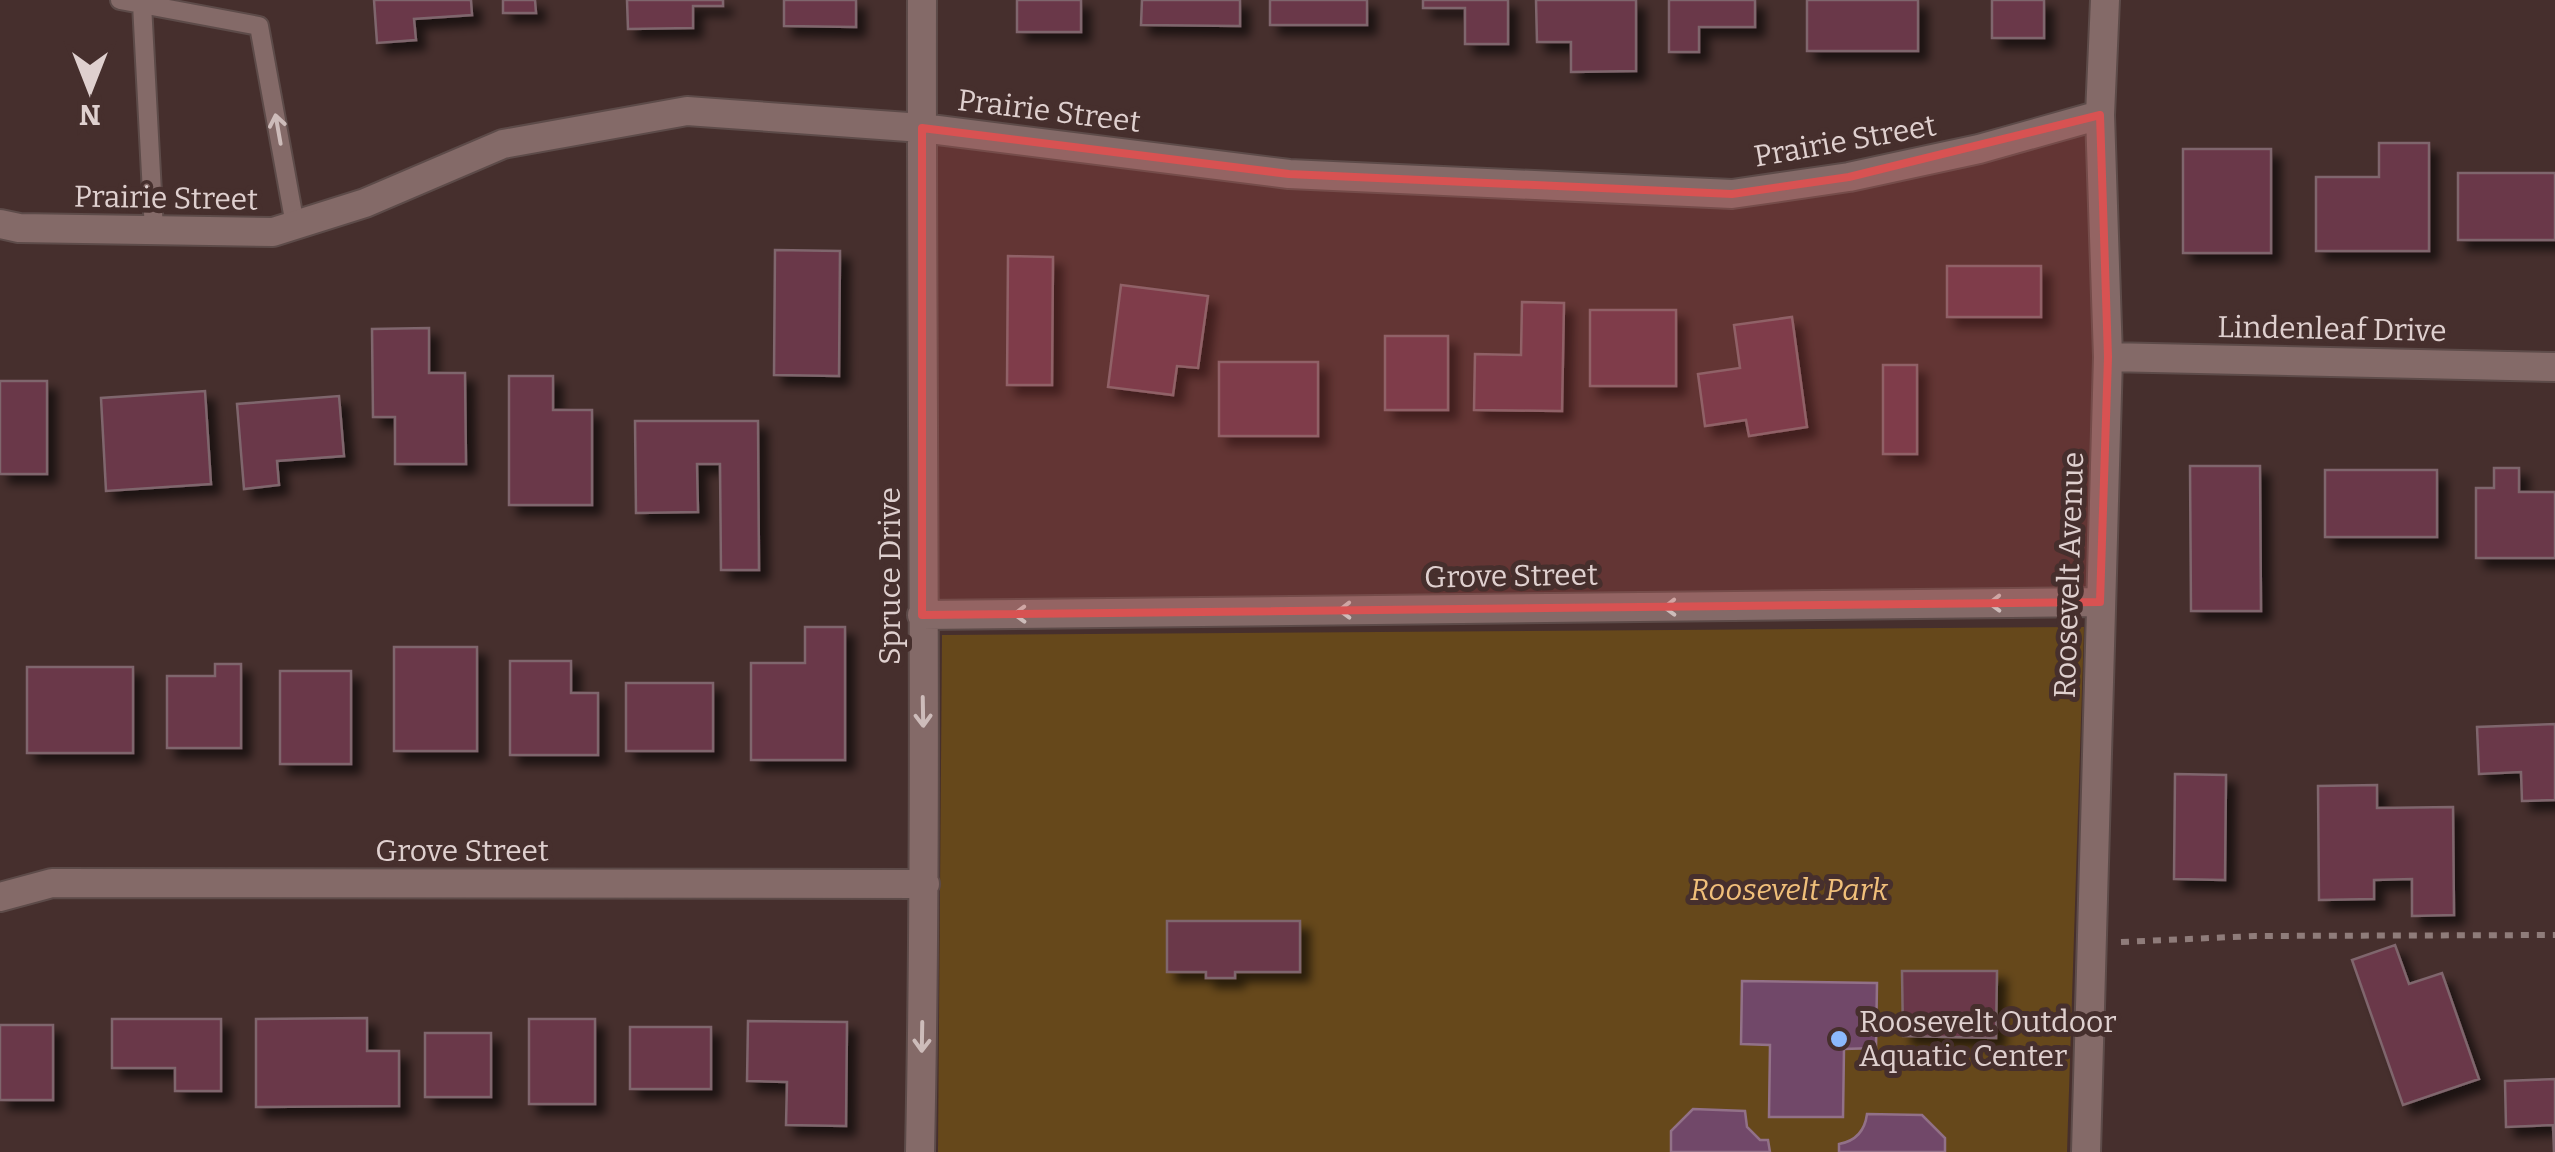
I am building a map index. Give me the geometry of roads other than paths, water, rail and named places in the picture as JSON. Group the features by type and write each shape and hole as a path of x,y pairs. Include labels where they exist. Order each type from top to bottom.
{"street":[{"name":"Spruce Drive","path":"920,1152 926,884 922,0"},
{"name":"Roosevelt Avenue","path":"2086,1152 2108,356 2100,115 2105,0"},
{"name":"Prairie Street","path":"0,224 19,228 274,232 366,203 503,144 687,111 922,128 1289,174 1732,194 1849,178 1979,149 2100,115"},
{"name":"Lindenleaf Drive","path":"2108,356 2555,367"},
{"name":"Grove Street","path":"922,615 2100,602"},
{"name":"Grove Street","path":"0,897 52,884 926,884"}],"lane":[{"path":"120,0 259,26 295,225"},
{"path":"142,4 154,231"}],"place":[{"name":"Roosevelt Outdoor Aquatic Center","path":"1839,1039"}],"park label":[{"name":"Roosevelt Park","path":"1789,890"}]}
